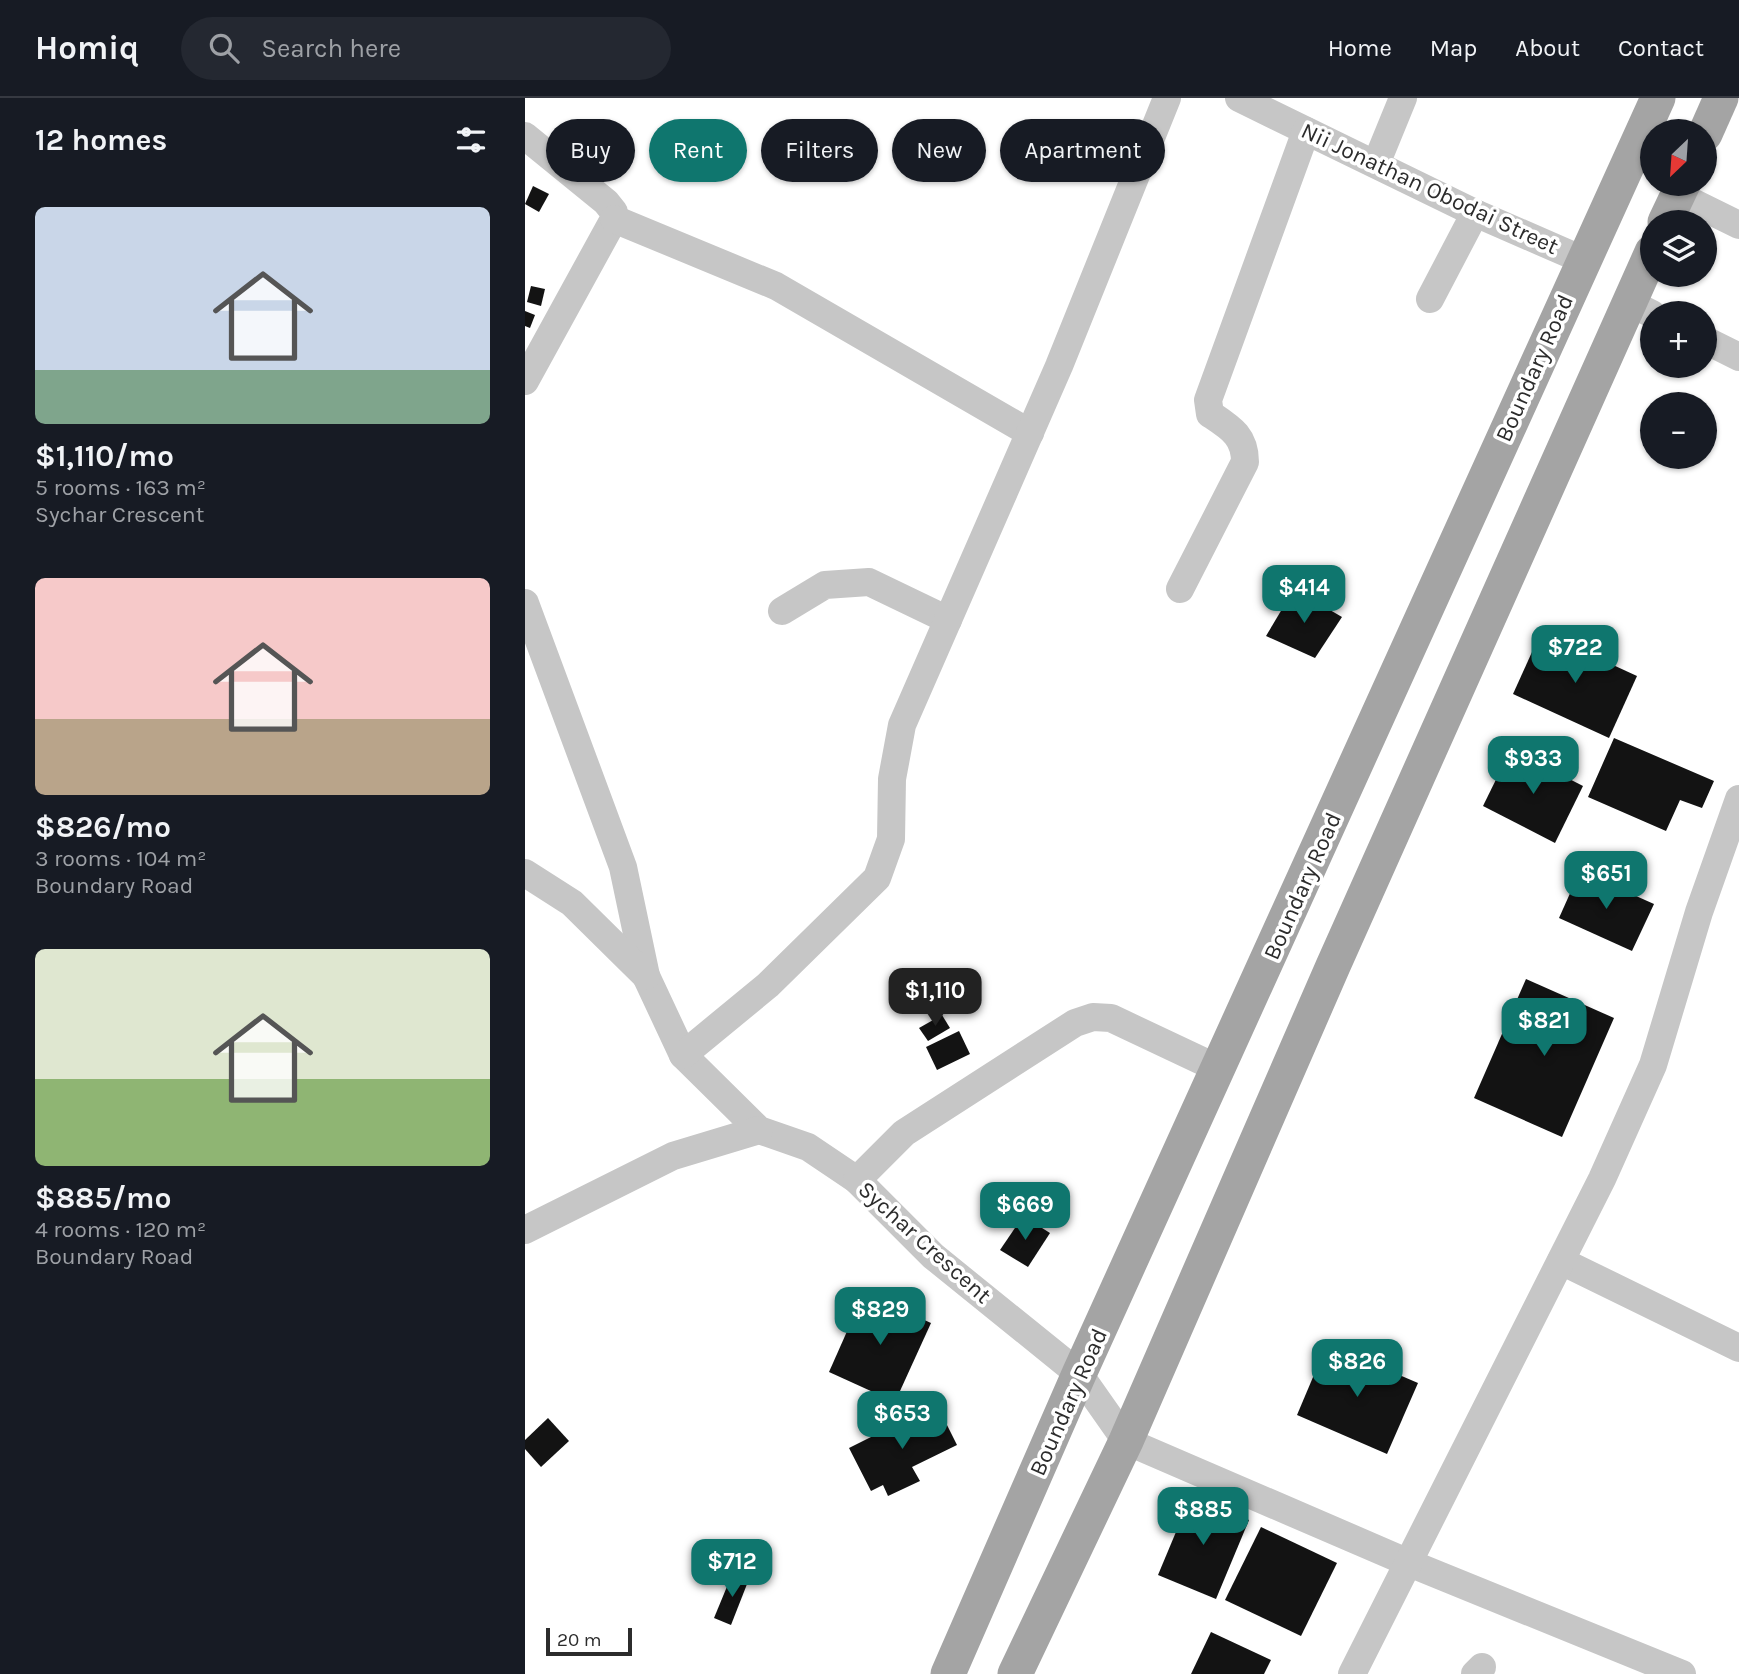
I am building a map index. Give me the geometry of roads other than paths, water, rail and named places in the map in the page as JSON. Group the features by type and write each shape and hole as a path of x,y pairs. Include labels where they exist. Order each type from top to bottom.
{"main road":[{"name":"Boundary Road","path":"948,1674 1079,1374 1658,98"},
{"path":"1712,119 1721,98"},
{"path":"1015,1674 1126,1441 1332,966 1640,310"}],"street":[{"path":"683,1055 768,985 877,878 891,839 892,779 902,725 1030,433 1167,98"},
{"name":"Nii Jonathan Obodai Street","path":"1239,98 1475,213 1583,260"},
{"path":"1375,164 1403,98"},
{"path":"1180,589 1245,462 1243,440 1234,430 1210,414 1208,400 1306,131"},
{"path":"525,136 606,202 614,212 614,219 525,382"},
{"path":"1675,200 1739,225"},
{"path":"1430,299 1475,213"},
{"path":"614,219 776,286 1030,433"},
{"path":"1717,346 1739,357"},
{"path":"782,611 825,585 869,582 948,620"},
{"path":"525,603 623,867 646,976 683,1055 759,1130 673,1156 525,1230"},
{"path":"1352,1674 1561,1261 1653,1065 1699,912 1739,799"},
{"path":"525,873 572,903 646,976"},
{"path":"857,1180 904,1133 1075,1023 1093,1017 1111,1018 1219,1069"},
{"name":"Sychar Crescent","path":"759,1130 808,1147 857,1180 933,1256 1079,1374 1126,1441"},
{"path":"1561,1261 1739,1348"},
{"path":"1126,1441 1409,1563 1682,1674"}]}
